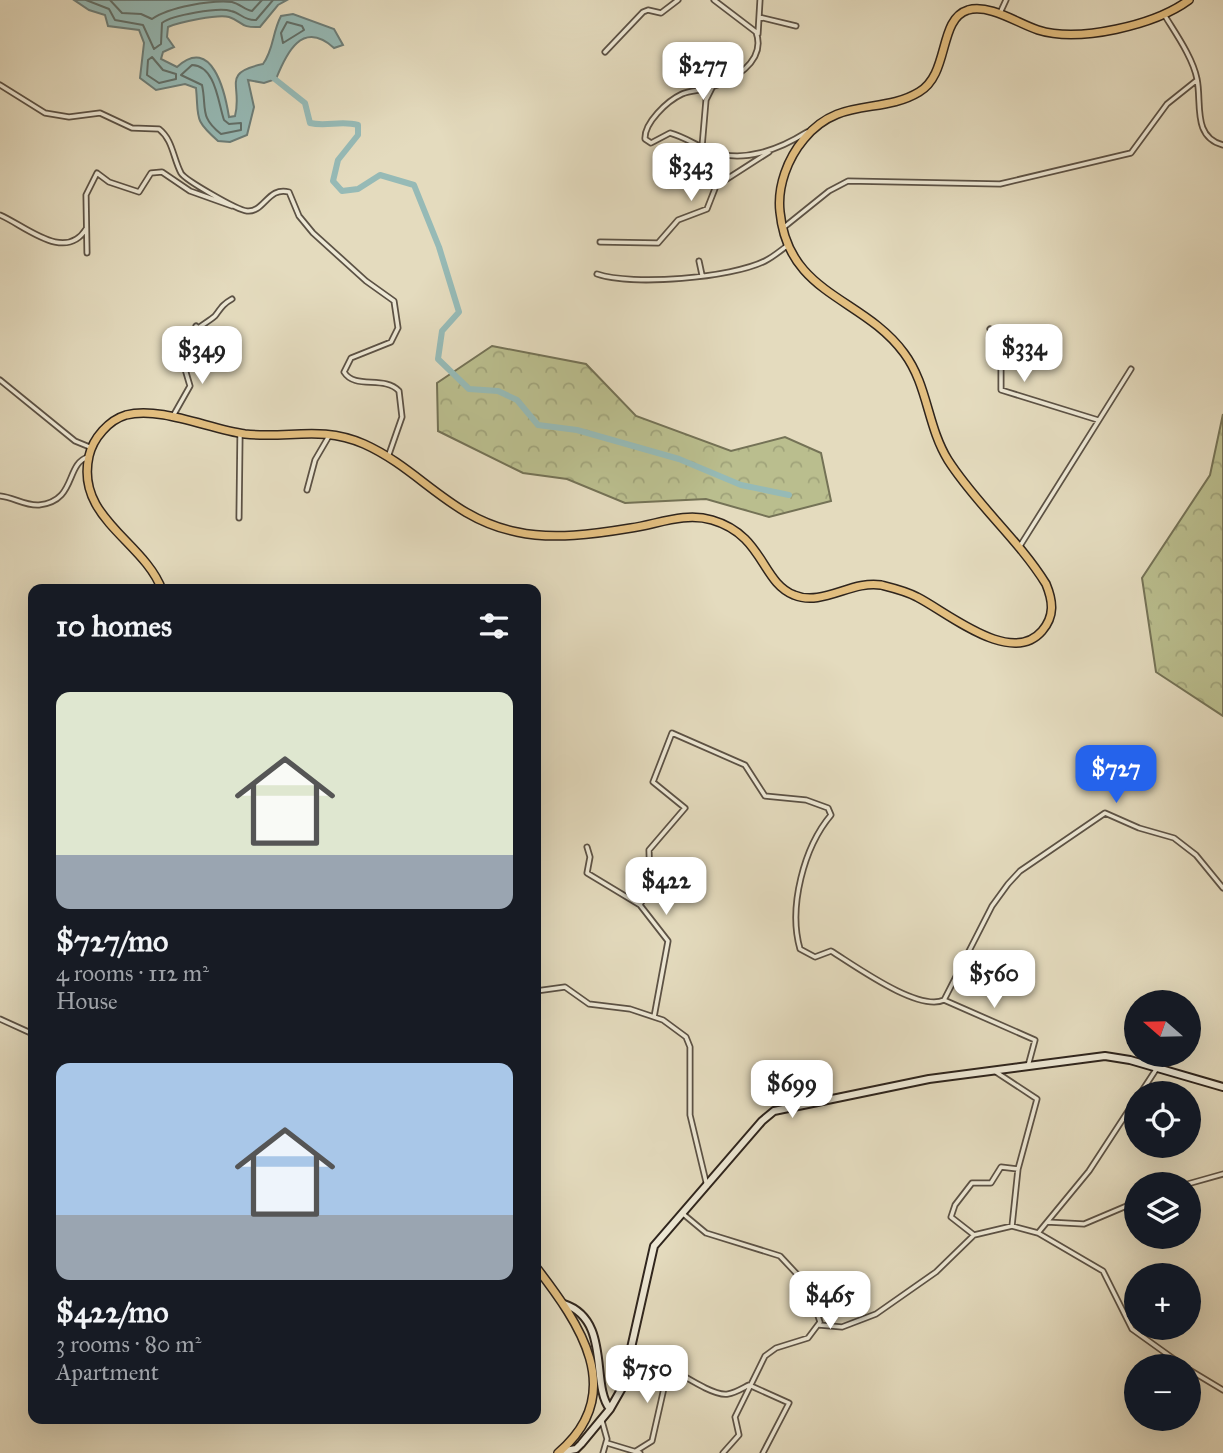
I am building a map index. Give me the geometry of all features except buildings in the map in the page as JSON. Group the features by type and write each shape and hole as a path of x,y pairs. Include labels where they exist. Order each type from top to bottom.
{"main road":[{"path":"159,584 155,575 101,514 90,492 88,457 106,427 116,419 147,413 240,433 330,434 354,440 388,457 454,508 499,528 530,535 564,535 698,517 736,530 759,554 783,589 792,595 815,598 860,585 892,587 913,594 967,627 1004,643 1026,641 1038,635 1051,616 1052,604 1046,583 947,457 916,373 902,350 874,324 814,281 788,245 782,229 779,207 785,174 798,147 813,128 838,113 918,93 933,80 950,27 958,15 972,9 1000,15 1039,30 1066,34 1129,25 1165,16 1189,0"},
{"path":"541,1273 584,1337 594,1376 591,1402 584,1422 559,1452"}],"street":[{"path":"605,52 643,12 662,13 678,0"},
{"path":"714,0 749,25 758,36"},
{"path":"761,0 755,55 743,72 712,87 679,96 655,118 645,132 649,143 670,133 729,155 771,151"},
{"path":"1000,15 1006,0"},
{"path":"1165,16 1197,80 1197,100 1205,133 1211,141 1223,145"},
{"path":"759,17 796,26"},
{"path":"782,229 829,191 848,181 1000,184 1131,152 1167,104 1197,80"},
{"path":"0,85 45,113 69,117 100,113 132,128 159,129 167,138 184,178 237,208"},
{"path":"702,147 706,100 712,87"},
{"path":"600,242 658,243 678,220 707,209 716,186 813,128"},
{"path":"87,253 86,195 99,173 109,182 139,192 151,173 162,172 190,191 251,211 275,192 289,192 299,216 313,233 366,281 394,301 398,322 394,338 387,344 351,358 344,372 354,380 384,382 399,391 402,417 388,457"},
{"path":"0,215 53,242 76,239 87,227"},
{"path":"597,274 635,280 702,275 756,265 788,245"},
{"path":"699,261 702,275"},
{"path":"172,417 190,386 176,343 196,326 214,318 218,309 232,299"},
{"path":"196,326 230,366"},
{"path":"990,328 1001,340 1001,390 1098,419"},
{"path":"1019,548 1131,369"},
{"path":"0,380 75,441 92,448"},
{"path":"239,518 240,433"},
{"path":"307,490 315,460 330,434"},
{"path":"0,496 30,504 54,500 66,491 79,462 88,457"},
{"path":"640,905 650,886 649,850 685,808 653,782 672,733 745,765 765,796 806,800 831,811 831,815 813,839 801,880 798,940 804,953 815,957 831,951 908,995 932,1002 944,1000 1035,1040 1028,1066"},
{"path":"944,1000 992,906 1008,884 1027,867 1105,813 1139,828 1174,838 1196,855 1223,888"},
{"path":"587,847 590,857 587,873 640,905 668,944 654,1017"},
{"path":"541,990 565,987 589,1004 630,1009 654,1017 676,1027 686,1037 690,1047 690,1115 707,1186"},
{"path":"0,1019 28,1032"},
{"path":"559,1452 576,1449 602,1420 622,1388 651,1252 658,1239 762,1121 778,1110 888,1086 1105,1056 1124,1060"},
{"path":"1148,1081 1157,1068 1223,1087"},
{"path":"994,1071 1037,1099 1018,1169 1012,1226"},
{"path":"1038,1233 1089,1171 1124,1117"},
{"path":"974,1235 951,1217 955,1205 972,1182 991,1183 1001,1167 1018,1169"},
{"path":"1201,1180 1223,1174"},
{"path":"1047,1222 1084,1224 1124,1207"},
{"path":"682,1213 703,1231 780,1256 808,1286 819,1325"},
{"path":"819,1325 842,1327 876,1314 936,1272 974,1235 1012,1226 1038,1233 1103,1271 1132,1329 1167,1354"},
{"path":"564,1304 579,1311 592,1334 602,1371 604,1399 610,1409"},
{"path":"723,1453 739,1435 735,1418 765,1356 776,1348 808,1338 819,1325"},
{"path":"632,1349 650,1354 721,1394 729,1394 749,1385"},
{"path":"607,1443 638,1452 652,1441 669,1366"},
{"path":"1201,1377 1223,1390"},
{"path":"749,1385 789,1406 763,1453"},
{"path":"602,1420 607,1443 603,1453"}],"green space":[{"path":"492,346 586,364 636,416 731,451 785,437 821,453 831,501 769,517 706,499 625,503 567,479 523,473 438,431 437,383"},
{"path":"1223,414 1223,716 1156,672 1142,578 1210,475"}],"water":[{"path":"74,0 287,0 278,5 260,27 245,26 224,16 168,27 167,37 174,47 163,52 161,59 177,67 189,59 199,58 208,62 220,82 229,117 235,116 237,106 237,76 263,64 281,16 293,14 334,29 343,45 334,48 323,40 304,38 290,51 276,79 264,83 248,80 254,107 247,135 230,142 218,141 204,128 199,118 196,88 185,84 156,90 140,78 144,43 139,30 108,26 105,15 89,10"}],"waterway":[{"path":"271,76 305,103 310,123 358,125 358,135 338,160 333,181 342,191 358,189 380,175 414,185 439,247 459,312 442,331 438,359 469,389 498,391 517,400 538,425 577,430 679,459 741,485 789,495"}]}
